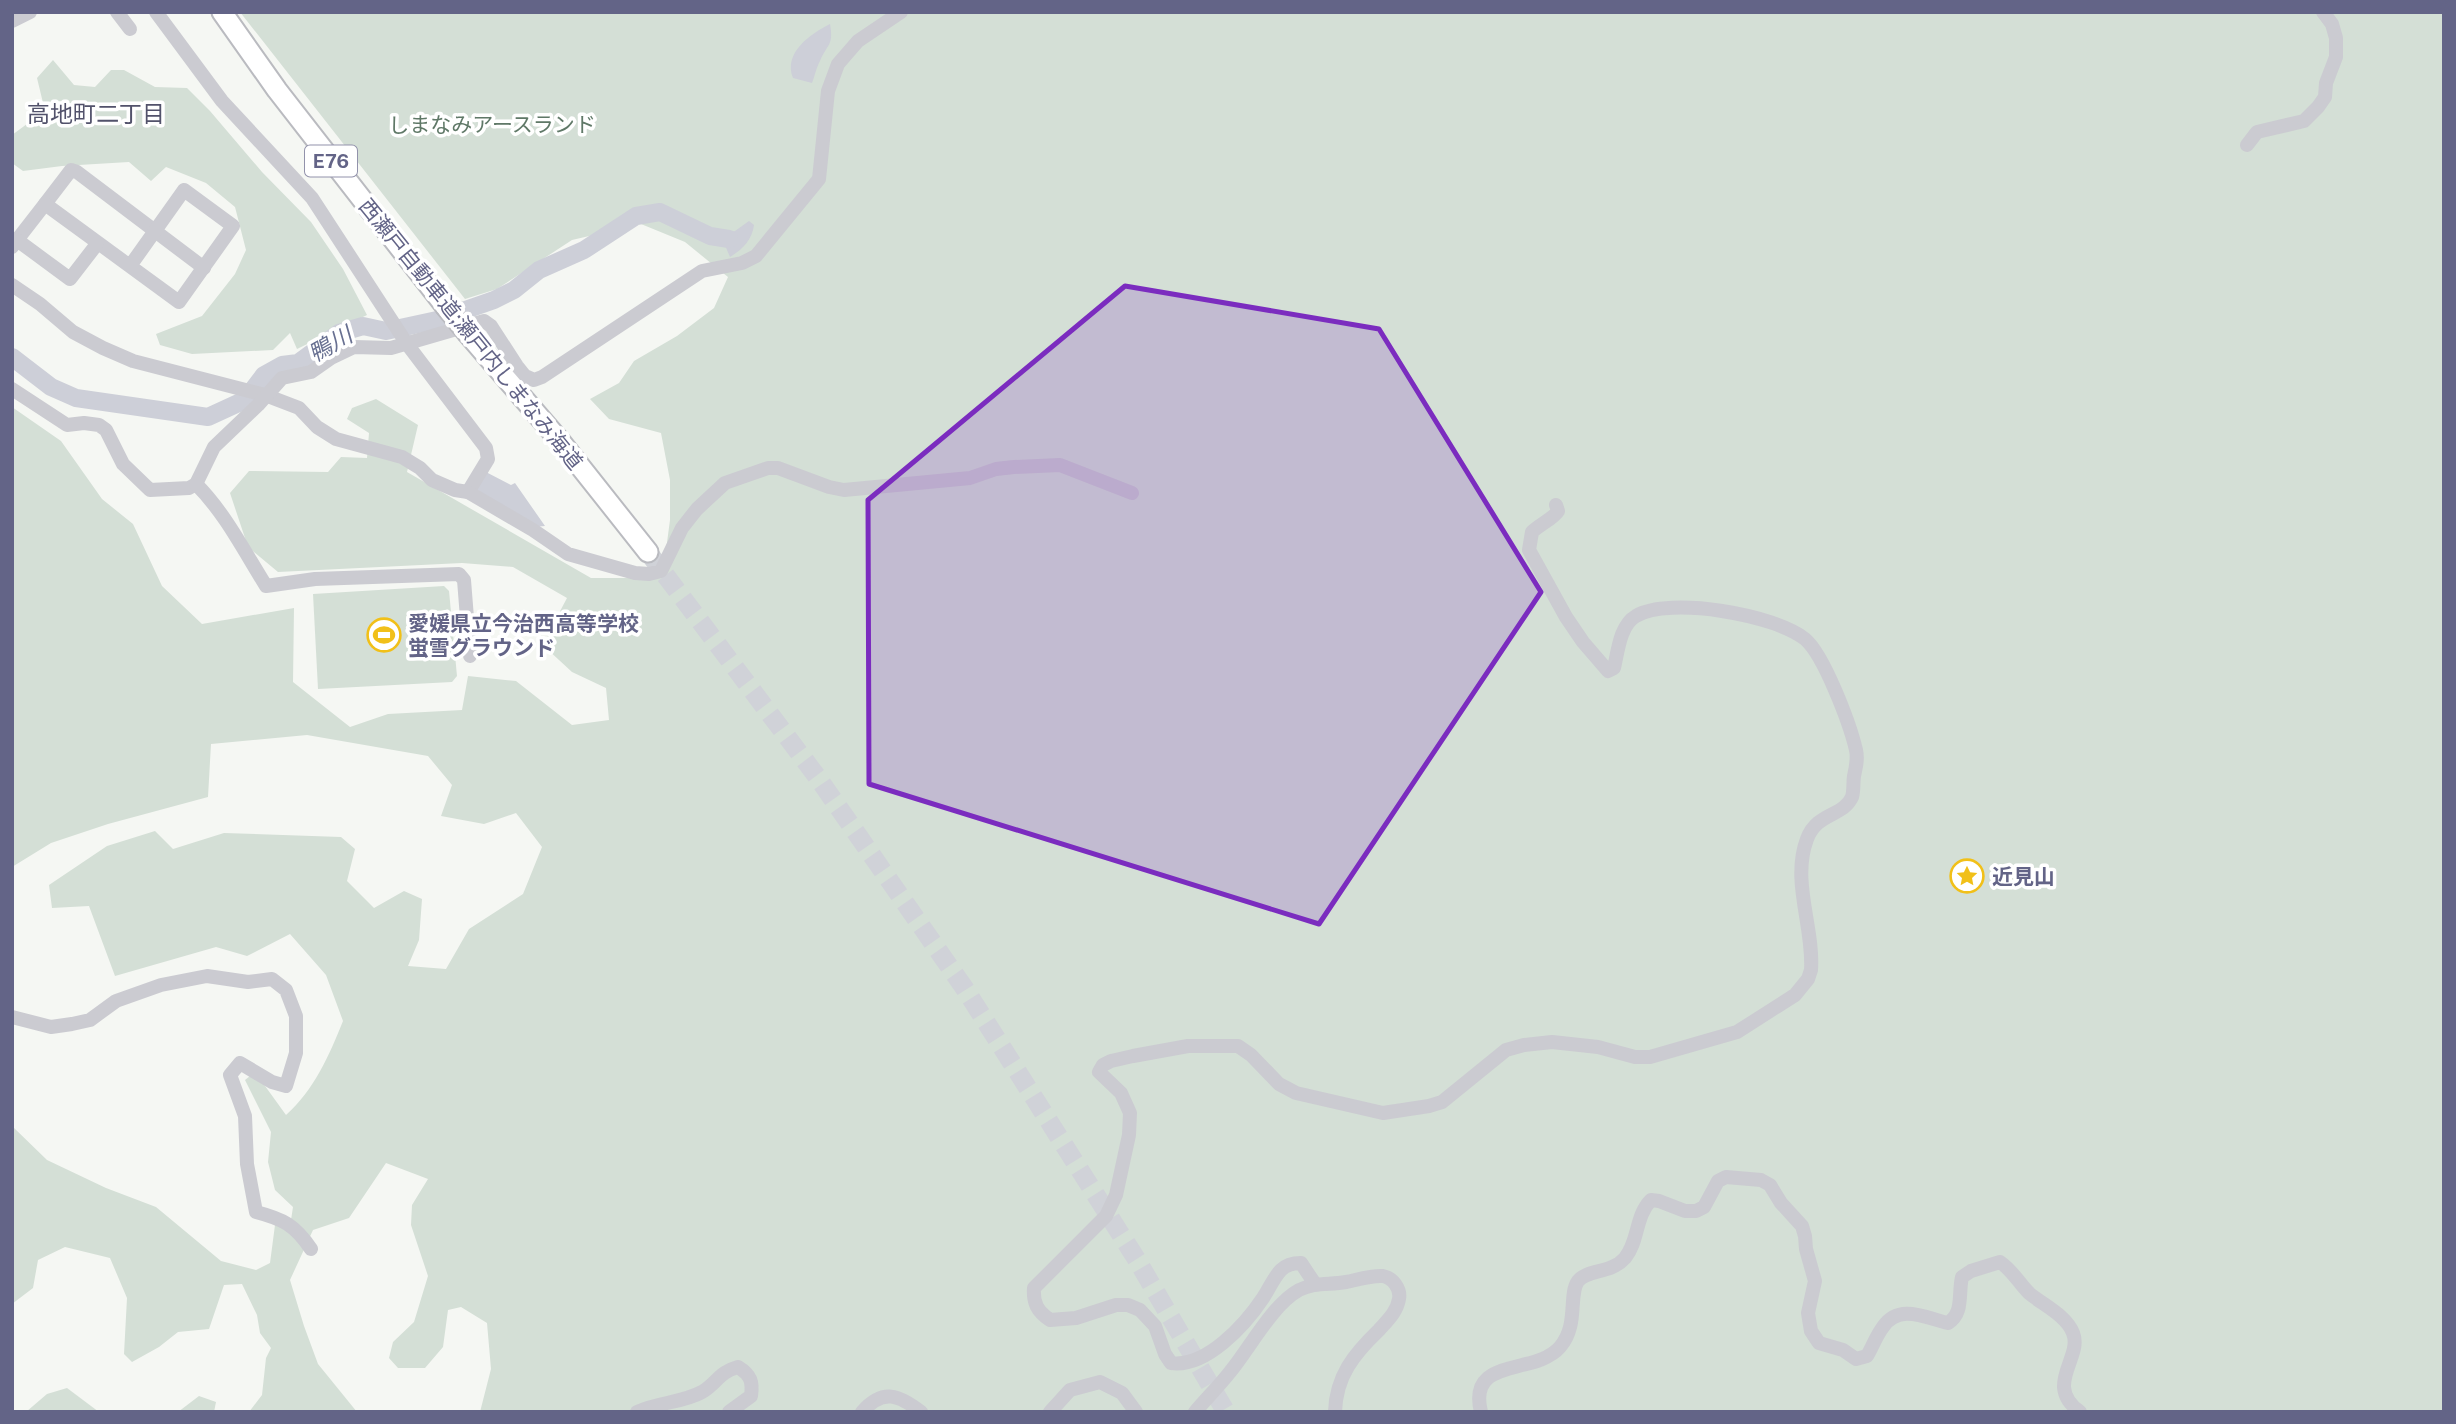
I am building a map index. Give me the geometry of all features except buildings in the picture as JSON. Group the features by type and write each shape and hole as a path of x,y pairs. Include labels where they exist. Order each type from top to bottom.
{"highway":[{"name":"西瀬戸自動車道;瀬戸内しまなみ海道","path":"222,12 277,90 445,306 560,441 648,552"}],"street":[{"path":"12,21 30,12"},
{"path":"117,12 130,29"},
{"path":"156,12 222,101 312,198 407,344 486,448 488,459 468,492"},
{"path":"12,389 67,425 84,423 99,425 106,430 123,464 150,490 189,488 196,484 214,447 282,378 311,372 354,347 390,348 484,321 491,326 525,376 534,380 557,368 702,271 742,263 756,256 818,179 828,91 838,64 858,41 901,12"},
{"path":"2247,145 2257,132 2304,121 2325,97 2326,83 2336,57 2336,38 2332,24 2323,12"},
{"path":"97,244 70,279 15,244 71,170 204,268"},
{"path":"45,204 179,302 233,226 184,190 130,266"},
{"path":"12,285 73,332 103,348 133,361 265,395 299,408 317,427 336,439 402,457 444,487 468,492 533,530 568,555 635,573 660,571 682,528 714,491 725,483 768,468 778,468 844,490 970,478 996,469 1060,465 1132,493"},
{"path":"196,484 224,517 266,586 315,579 459,574 464,580 470,656"},
{"path":"1315,1284 1301,1263 1292,1263 1281,1270 1244,1323 1207,1354 1181,1364 1171,1363 1155,1326 1140,1310 1128,1305 1115,1305 1076,1318 1050,1320 1039,1312 1034,1299 1034,1288 1106,1216 1116,1195 1129,1135 1130,1113 1121,1093 1099,1072 1103,1065 1111,1060 1188,1046 1238,1046 1251,1055 1279,1084 1296,1093 1383,1113 1442,1102 1506,1050 1524,1045 1552,1042 1586,1046 1635,1057 1670,1054 1737,1032 1795,995 1808,979 1811,964 1801,857 1815,824 1841,809 1852,797 1857,752 1840,703 1816,652 1806,640 1768,621 1715,609 1656,610 1637,615 1626,625 1614,668 1608,671 1566,617 1530,550 1532,531 1542,522 1556,516 1556,505"},
{"path":"12,1017 51,1027 72,1024 89,1020 116,1001 161,985 207,976 248,982 272,979 286,990 296,1016 296,1053 286,1086 272,1082 240,1063 230,1075 245,1116 247,1164 256,1212 277,1217 299,1231 311,1248"},
{"path":"1481,1412 1478,1390 1484,1381 1502,1371 1536,1363 1561,1346 1572,1322 1574,1292 1578,1281 1588,1274 1611,1270 1623,1261 1630,1251 1643,1208 1651,1200 1659,1200 1685,1211 1696,1211 1704,1207 1718,1181 1726,1178 1760,1180 1770,1185 1781,1203 1802,1226 1815,1281 1808,1313 1811,1331 1819,1343 1843,1350 1856,1359 1867,1356 1881,1328 1891,1317 1902,1313 1948,1323 1956,1319 1959,1310 1962,1277 1970,1270 2000,1262 2008,1267 2030,1294 2062,1318 2073,1333 2074,1348 2064,1378 2067,1401 2080,1412"},
{"path":"1195,1412 1230,1372 1278,1308 1297,1291 1315,1284 1343,1283 1381,1276 1390,1279 1398,1287 1400,1297 1390,1319 1347,1365 1337,1390 1335,1412"},
{"path":"638,1412 652,1405 678,1400 702,1391 725,1370 738,1367 747,1373 753,1384 751,1396 729,1412"},
{"path":"1050,1412 1070,1390 1100,1382 1111,1385 1122,1393 1136,1412"},
{"path":"862,1412 880,1398 893,1396 905,1400 920,1412"}],"highlighted area":[{"path":"1125,286 1379,329 1541,592 1319,924 869,784 868,500"}],"green space":[{"name":"しまなみアースランド","path":"240,12 2444,12 2444,1412 480,1412 491,1369 487,1323 461,1307 448,1310 443,1347 425,1368 398,1368 389,1358 393,1342 414,1322 428,1276 411,1225 412,1205 428,1179 386,1163 349,1218 313,1230 290,1280 318,1364 357,1412 249,1412 262,1395 266,1358 271,1348 260,1333 257,1315 242,1284 224,1285 209,1329 178,1332 159,1347 132,1362 124,1354 127,1298 110,1258 65,1247 38,1260 33,1288 12,1304 12,1126 47,1160 106,1188 156,1207 221,1261 256,1270 270,1263 275,1225 291,1220 293,1207 275,1190 268,1162 271,1132 245,1080 255,1072 286,1115 313,1084 343,1021 326,975 290,934 247,956 216,947 115,976 89,906 52,908 49,885 107,846 155,831 173,849 224,833 341,837 355,849 347,881 374,908 404,891 422,899 419,940 408,966 446,969 469,929 523,894 542,847 516,813 484,824 441,816 452,785 428,756 307,735 211,744 208,797 108,824 51,843 12,867 12,407 61,441 102,499 133,524 162,586 202,624 294,608 293,682 350,727 388,714 462,710 468,676 516,681 572,725 609,720 606,688 572,672 546,648 548,634 567,598 513,567 462,563 278,572 248,547 230,493 249,471 328,472 341,457 367,458 369,433 347,419 352,408 376,399 418,425 407,472 591,578 638,578 666,550 670,520 670,480 661,433 609,419 590,399 619,383 634,361 677,336 714,308 728,277 685,242 641,224 572,240 497,289 465,299"},
{"path":"53,60 74,85 95,87 111,70 124,70 155,87 187,88 311,222 343,269 367,315 297,349 290,333 273,350 192,354 160,345 156,334 202,316 235,274 246,250 235,207 206,183 166,167 151,181 129,162 23,171 12,163 12,135 44,107 37,78"},
{"name":"愛媛県立今治西高等学校 蛍雪グラウンド","path":"444,586 449,591 457,676 452,682 318,689 313,594"},
{"path":"67,1388 99,1412 26,1412 47,1394"},
{"path":"199,1396 216,1402 214,1412 178,1412"}],"shaded area":[{"path":"830,24 830,41 812,83 793,78 792,60 800,45"},
{"path":"749,221 754,225 749,240 730,257 724,243 726,234"},
{"path":"484,471 511,485 515,483 545,526 533,527 472,491"}],"waterway":[{"name":"鴨川","path":"12,357 51,387 76,398 208,417 245,400 264,375 282,365 298,363 339,333 363,326 386,331 437,320 494,300 514,290 539,270 584,250 636,216 660,212 710,236 729,239"}],"tunnel":[{"path":"648,552 818,778 965,989 1137,1260 1226,1412"}],"place":[{"name":"愛媛県立今治西高等学校 蛍雪グラウンド","path":"384,635"},
{"name":"近見山","path":"1967,876"}],"district":[{"name":"高地町二丁目","path":"96,113"}]}
